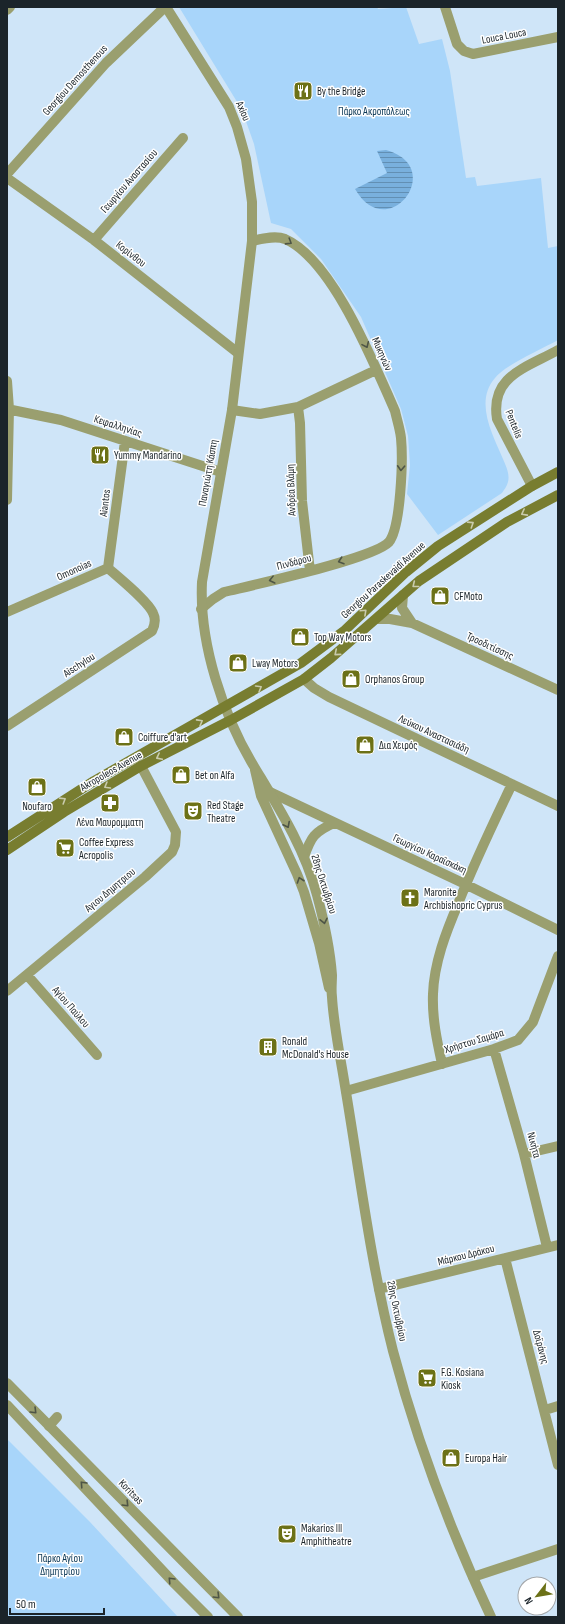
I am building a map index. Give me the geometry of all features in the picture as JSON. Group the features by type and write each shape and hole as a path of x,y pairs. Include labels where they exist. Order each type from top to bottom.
{"main road":[{"name":"Georgiou Paraskevaidi Avenue","path":"226,708 301,663 344,631 406,572 438,546 532,486 558,472"},
{"path":"231,720 304,678 378,619 403,595 476,541 507,522 558,495"},
{"name":"Akropoleos Avenue","path":"7,838 31,820 94,781 226,708"},
{"name":"Akropoleos Avenue","path":"7,850 64,812 141,766 231,720"}],"street":[{"path":"7,10 10,7"},
{"name":"Georgiou Demosthenous","path":"7,174 106,63 166,7"},
{"name":"Axiou","path":"166,7 229,107 237,126 248,171 252,202 252,241"},
{"name":"Louca Louca","path":"444,7 457,44 464,51 473,54 558,37"},
{"name":"Γεωργίου Αναστασίου","path":"94,240 183,138"},
{"name":"Κορίνθου","path":"7,178 94,240 238,353"},
{"name":"Μυκηνών","path":"252,241 270,238 284,238 299,248 316,264 354,320 395,411 401,437 397,522 393,536"},
{"name":"Παναγιώτη Κάσπη","path":"231,720 206,645 201,609 204,560 232,410 252,241"},
{"name":"Pentelis","path":"532,486 497,419 495,409 496,397 501,385 509,378 558,350"},
{"path":"232,410 260,414 298,407 376,370"},
{"path":"7,381 7,500"},
{"name":"Ανδρέα Βλάμη","path":"298,407 302,502 310,571"},
{"name":"Κεφαλληνίας","path":"8,409 61,420 221,472"},
{"name":"Aiantos","path":"108,568 125,441"},
{"name":"Πινδάρου","path":"201,609 213,598 224,592 310,571 373,551 388,542 393,536"},
{"name":"Omonoias","path":"7,612 108,568 150,608 154,618"},
{"path":"403,595 402,608 412,623"},
{"name":"Aischylou","path":"7,726 147,635 154,625 154,618"},
{"name":"Τροοδιτίσσης","path":"378,619 390,619 412,623 558,690"},
{"name":"Λεύκου Αναστασιάδη","path":"304,678 314,688 329,697 558,806"},
{"name":"28ης Οκτωβρίου","path":"231,720 254,768 270,792 304,857 311,875 324,922 332,976 332,996 346,1091 379,1289 394,1352 417,1429 449,1520 491,1617"},
{"name":"Αγιου Δημητριου","path":"7,991 145,877 172,852 175,846 176,832 141,766"},
{"name":"28ης Οκτωβρίου","path":"254,768 261,796 302,886 312,917 325,976 332,996"},
{"path":"442,1064 434,1018 433,994 445,935 466,884 512,784"},
{"name":"Γεωργίου Καραϊσκάκη","path":"270,792 466,884 558,930"},
{"path":"304,857 311,838 321,829 334,823"},
{"name":"Χρήστου Σαμάρα","path":"346,1091 494,1049 518,1040 533,1022 558,956"},
{"name":"Αγίου Παύλου","path":"27,975 98,1055"},
{"name":"Νικήτα","path":"494,1049 524,1154 548,1247"},
{"path":"524,1154 558,1146"},
{"name":"Μάρκου Δράκου","path":"379,1289 558,1245"},
{"name":"Δοϊράνης","path":"505,1258 558,1465"},
{"name":"Koritsas","path":"7,1383 238,1617"},
{"path":"7,1405 175,1584 208,1617"},
{"path":"545,1410 558,1406"},
{"path":"49,1426 57,1417"},
{"path":"473,1577 558,1549"}],"green space":[{"name":"Πάρκο Ακροπόλεως","path":"179,7 377,7 378,9 406,7 419,44 442,39 450,71 466,178 475,177 477,186 541,178 548,248 558,246 558,340 507,368 495,378 489,387 486,397 487,418 507,470 508,483 502,493 438,535 407,494 410,465 408,436 401,409 361,317 321,259 291,229 271,223 254,144 242,110"},
{"name":"Πάρκο Αγίου Δημητρίου","path":"7,1439 90,1522 178,1617 7,1617"}],"shaded area":[{"path":"386,150 404,159 412,171 412,185 406,197 396,206 382,209 368,204 355,189 387,173 377,151"}],"place":[{"name":"By the Bridge","path":"303,91"},
{"name":"Yummy Mandarino","path":"100,455"},
{"name":"CFMoto","path":"440,596"},
{"name":"Top Way Motors","path":"300,637"},
{"name":"Lway Motors","path":"238,663"},
{"name":"Orphanos Group","path":"351,679"},
{"name":"Coiffure d'art","path":"124,737"},
{"name":"Δια Χειρός","path":"365,745"},
{"name":"Bet on Alfa","path":"181,775"},
{"name":"Noufaro","path":"37,787"},
{"name":"Λένα Μαυρομματη","path":"110,803"},
{"name":"Red Stage Theatre","path":"193,811"},
{"name":"Coffee Express Acropolis","path":"65,848"},
{"name":"Maronite Archbishopric Cyprus","path":"410,898"},
{"name":"Ronald McDonald's House","path":"268,1047"},
{"name":"F.G. Kosiana Kiosk","path":"427,1378"},
{"name":"Europa Hair","path":"451,1458"},
{"name":"Makarios III Amphitheatre","path":"287,1534"}]}
